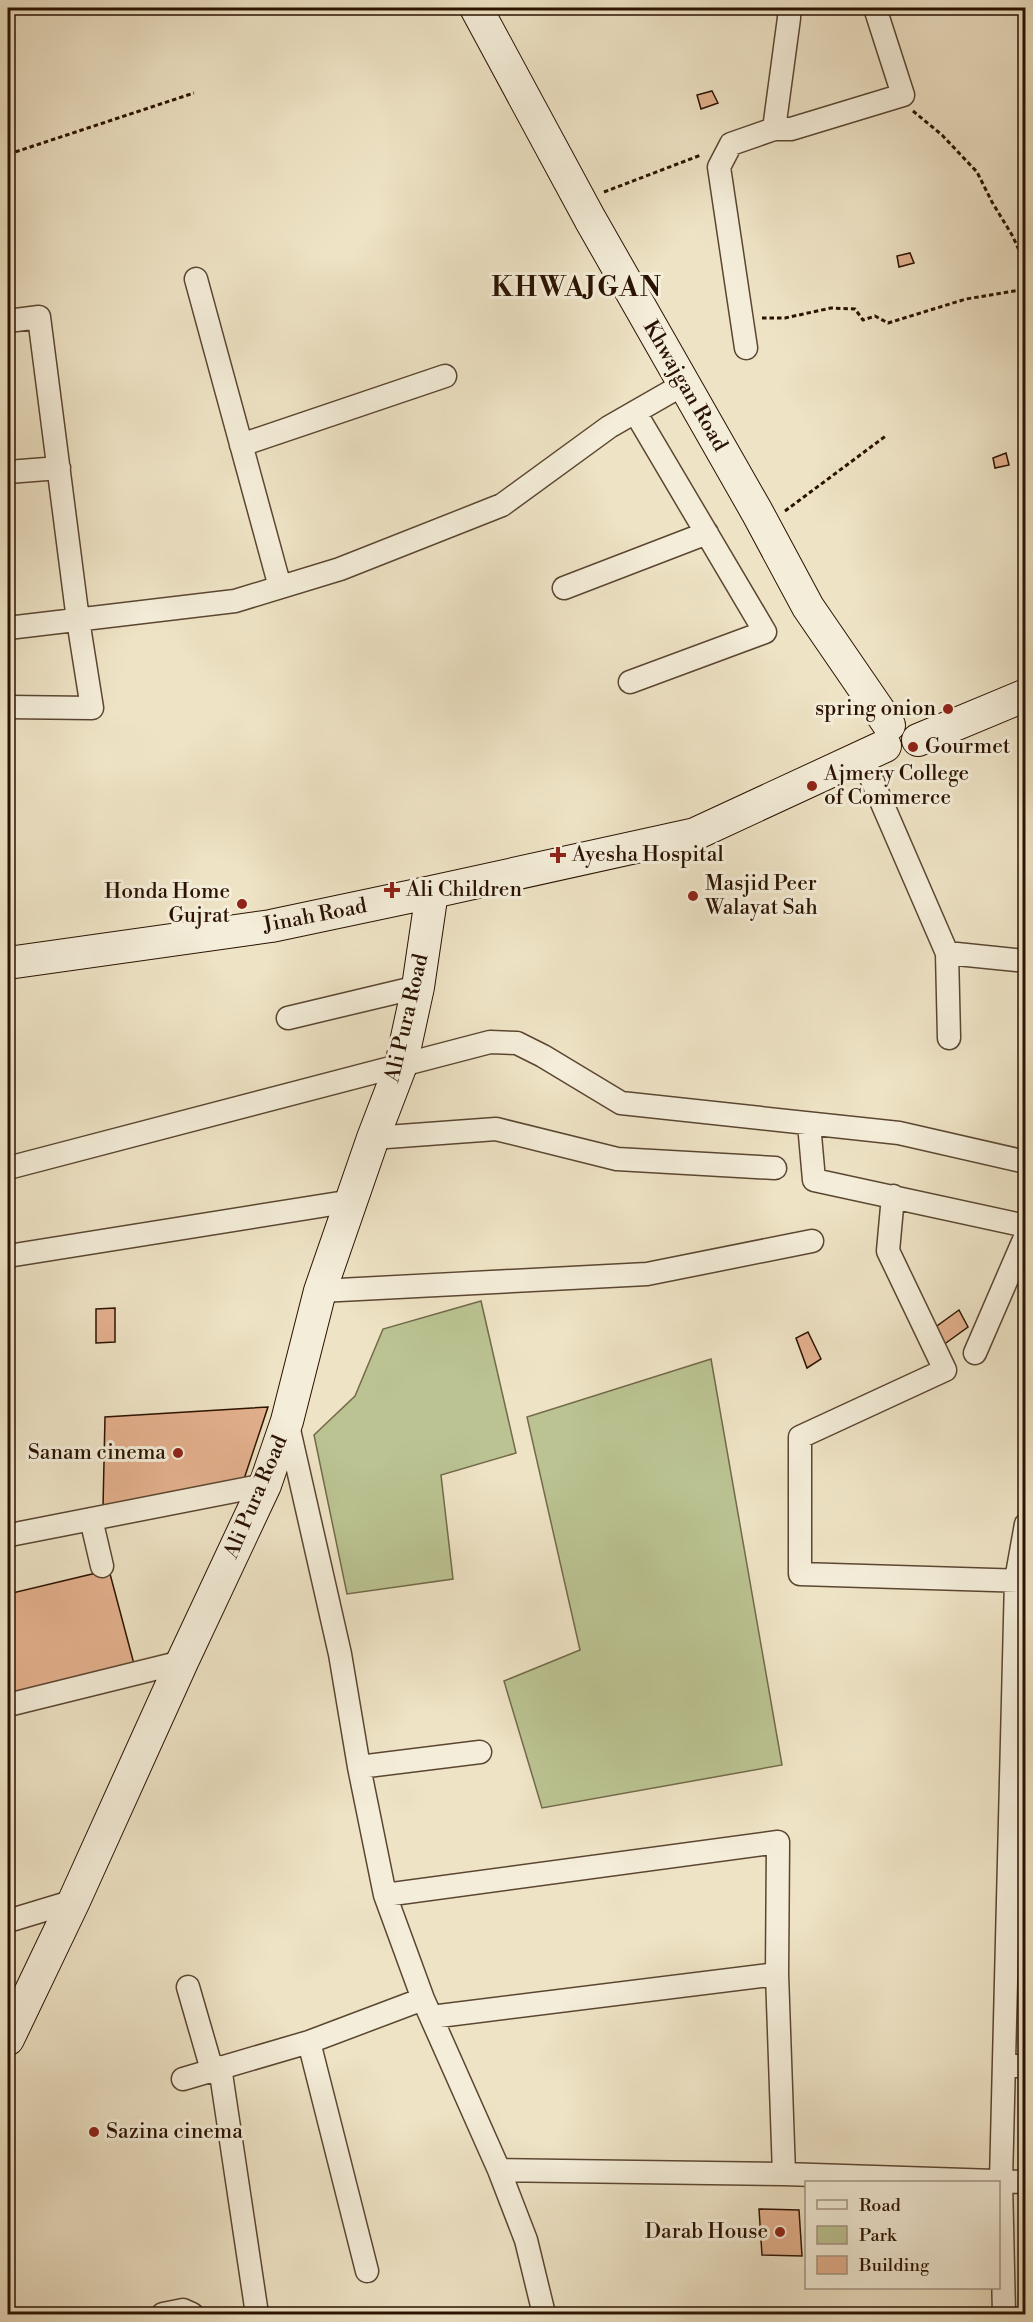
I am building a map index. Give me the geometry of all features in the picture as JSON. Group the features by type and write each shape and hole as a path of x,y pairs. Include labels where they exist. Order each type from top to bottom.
{"street":[{"name":"Khwajgan Road","path":"476,8 808,607 879,743"},
{"path":"774,129 789,8"},
{"path":"746,348 719,167 731,144 774,129 791,129 903,95 875,8"},
{"path":"196,279 280,587"},
{"path":"8,321 39,317 78,620 92,708 8,707"},
{"path":"242,445 445,376"},
{"path":"8,628 235,601 340,569 502,505 609,427 684,384"},
{"path":"630,682 765,632 635,412"},
{"path":"8,472 59,468"},
{"path":"564,588 707,533"},
{"path":"948,1038 947,953 879,743 900,721 913,726 918,740 1026,695"},
{"name":"Jinah Road","path":"8,963 271,926 695,834 879,743"},
{"name":"Ali Pura Road","path":"8,2039 265,1485 287,1421 320,1291 400,1065 418,987 432,892"},
{"path":"947,953 1026,961"},
{"path":"288,1018 418,987"},
{"path":"8,1168 490,1042 517,1043 621,1103 899,1133 1026,1162"},
{"path":"809,1124 814,1180 1026,1226"},
{"path":"373,1138 496,1129 617,1159 774,1168"},
{"path":"893,1196 888,1251 945,1370 800,1437 800,1574 1021,1581"},
{"path":"8,1256 352,1201"},
{"path":"975,1353 1026,1235"},
{"path":"320,1291 647,1274 812,1241"},
{"path":"287,1421 340,1654 359,1767 385,1895 427,2008 499,2170 526,2240 539,2314"},
{"path":"15,1534 265,1485"},
{"path":"91,1519 102,1566"},
{"path":"1004,2314 1001,2181 1015,2066 1021,1581 1026,1524"},
{"path":"8,1705 182,1662"},
{"path":"359,1767 480,1752"},
{"path":"385,1895 778,1842 777,1974 784,2174"},
{"path":"8,1921 74,1901"},
{"path":"183,2079 427,2008 777,1974"},
{"path":"188,1987 216,2069 257,2314"},
{"path":"309,2042 368,2271"},
{"path":"499,2170 784,2174 1026,2182"},
{"path":"163,2314 183,2310 192,2314"}],"path":[{"path":"8,70 10,153 194,93"},
{"path":"903,95 912,111 942,135 977,172 1026,265"},
{"path":"581,201 731,144"},
{"path":"742,318 785,318 831,308 855,309 863,320 875,316 888,323 966,299 1026,289"},
{"path":"764,527 887,435"}],"green space":[{"path":"481,1301 516,1453 441,1475 453,1579 347,1594 314,1435 355,1396 383,1329"},
{"path":"711,1359 782,1765 542,1808 504,1681 580,1650 527,1417"}],"building":[{"path":"712,91 718,103 701,109 697,95"},
{"path":"910,253 914,263 899,267 897,256"},
{"path":"1006,453 1009,465 995,468 993,458"},
{"path":"115,1308 115,1342 96,1343 96,1309"},
{"path":"959,1310 968,1327 939,1348 930,1331"},
{"path":"808,1332 821,1359 807,1368 796,1338"},
{"name":"Sanam cinema","path":"268,1407 241,1488 103,1507 105,1417"},
{"path":"109,1570 134,1664 8,1697 8,1594"},
{"name":"Darab House","path":"759,2209 799,2210 802,2256 762,2255"}],"place":[{"name":"spring onion","path":"948,709"},
{"name":"Gourmet","path":"913,747"},
{"name":"Ajmery College of Commerce","path":"812,786"},
{"name":"Ayesha Hospital","path":"558,855"},
{"name":"Ali Children","path":"392,890"},
{"name":"Masjid Peer Walayat Sah","path":"693,896"},
{"name":"Honda Home Gujrat","path":"242,904"},
{"name":"Sanam cinema","path":"178,1453"},
{"name":"Sazina cinema","path":"94,2132"},
{"name":"Darab House","path":"780,2232"}],"district":[{"name":"KHWAJGAN","path":"577,288"}]}
